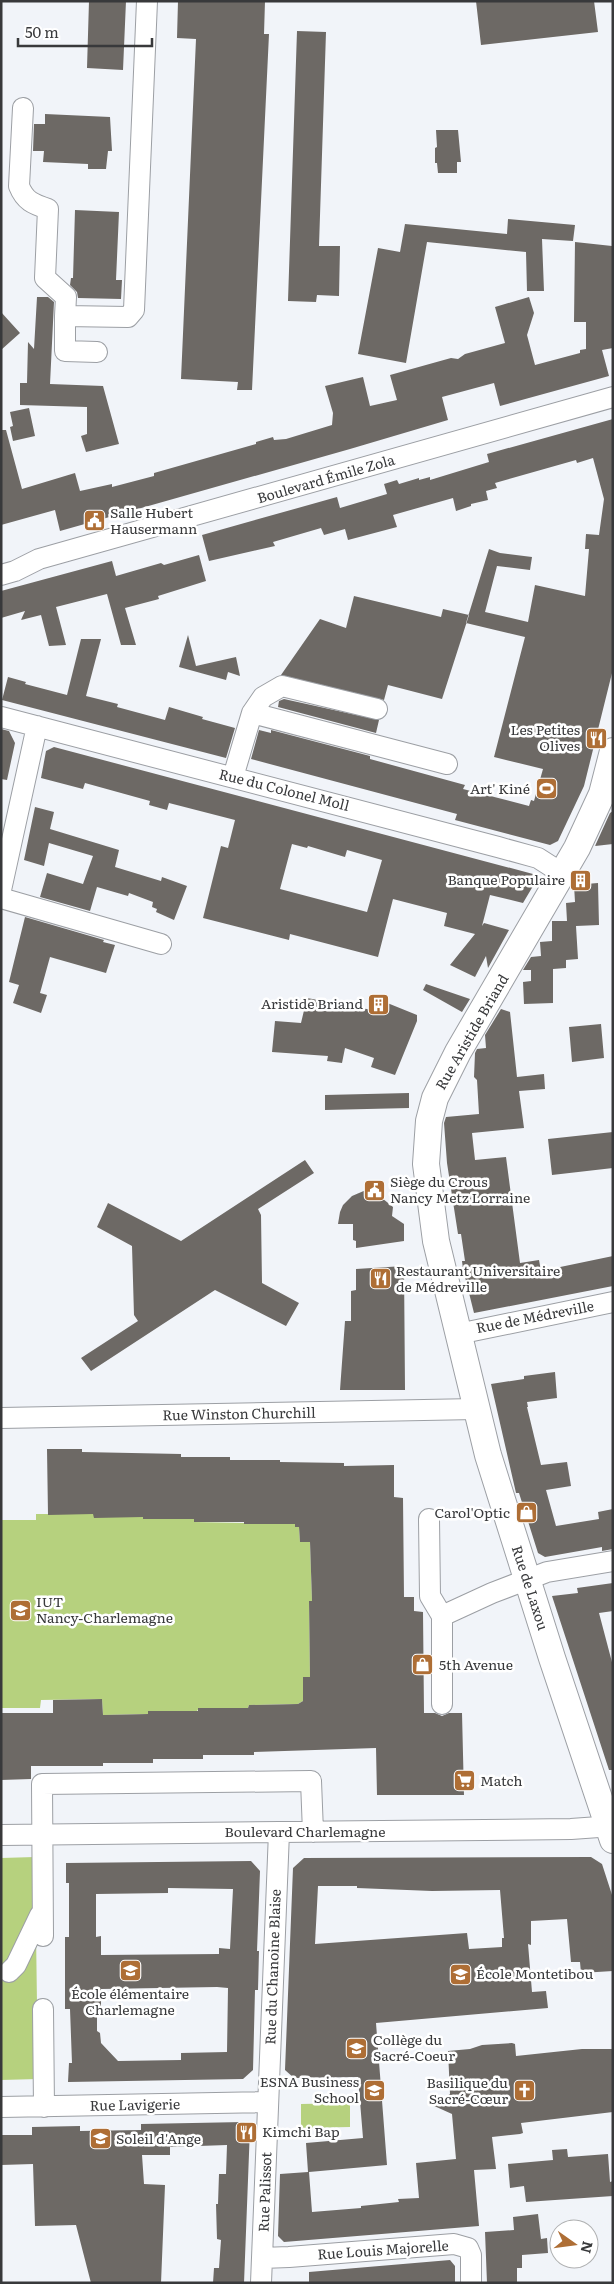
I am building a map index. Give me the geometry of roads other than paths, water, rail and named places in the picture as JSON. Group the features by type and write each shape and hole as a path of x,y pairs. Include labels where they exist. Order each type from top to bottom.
{"main road":[{"name":"Rue Aristide Briand","path":"458,1334 436,1241 426,1164 432,1106 458,1052 563,874 607,794 613,751"},
{"name":"Rue de Laxou","path":"458,1334 488,1455 527,1580 611,1831"}],"street":[{"path":"65,316 128,317 134,310 147,1"},
{"path":"23,108 19,186 22,195 30,203 48,209 45,278 66,297 65,351 98,352"},
{"name":"Boulevard Émile Zola","path":"1,575 15,572 40,559 613,397"},
{"name":"Boulevard Émile Zola","path":"1,561 12,558 40,559"},
{"path":"233,777 252,713 263,697 282,686 377,709"},
{"path":"252,713 447,764"},
{"name":"Rue du Colonel Moll","path":"1,717 538,858 563,874"},
{"path":"1,890 37,726"},
{"path":"1,898 161,944"},
{"name":"Rue de Médreville","path":"458,1334 613,1302"},
{"name":"Rue Winston Churchill","path":"1,1418 476,1408"},
{"path":"429,1519 430,1596 442,1616 442,1704"},
{"path":"442,1616 492,1593 547,1572 613,1561"},
{"path":"43,1936 42,1784 311,1781 313,1832"},
{"name":"Boulevard Charlemagne","path":"1,1835 571,1829 611,1831"},
{"name":"Rue du Chanoine Blaise","path":"268,2102 279,1832"},
{"path":"9,1972 16,1965 42,1909"},
{"path":"43,2009 44,2107"},
{"name":"Rue Lavigerie","path":"1,2107 268,2102"},
{"name":"Rue Palissot","path":"261,2283 268,2102"},
{"name":"Rue Louis Majorelle","path":"262,2258 462,2245 468,2248 471,2255 471,2283"}],"place":[{"name":"Salle Hubert Hausermann","path":"94,521"},
{"name":"Les Petites Olives","path":"596,738"},
{"name":"Art' Kiné","path":"546,789"},
{"name":"Banque Populaire","path":"581,880"},
{"name":"Aristide Briand","path":"379,1004"},
{"name":"Siège du Crous Nancy Metz Lorraine","path":"374,1190"},
{"name":"Restaurant Universitaire de Médreville","path":"380,1279"},
{"name":"Carol'Optic","path":"526,1513"},
{"name":"IUT Nancy-Charlemagne","path":"20,1610"},
{"name":"5th Avenue","path":"423,1665"},
{"name":"Match","path":"464,1781"},
{"name":"École élémentaire Charlemagne","path":"130,1971"},
{"name":"École Montetibou","path":"460,1974"},
{"name":"Collège du Sacré-Coeur","path":"357,2048"},
{"name":"ESNA Business School","path":"375,2090"},
{"name":"Basilique du Sacré-Cœur","path":"524,2091"},
{"name":"Kimchi Bap","path":"246,2132"},
{"name":"Soleil d'Ange","path":"100,2139"}]}
